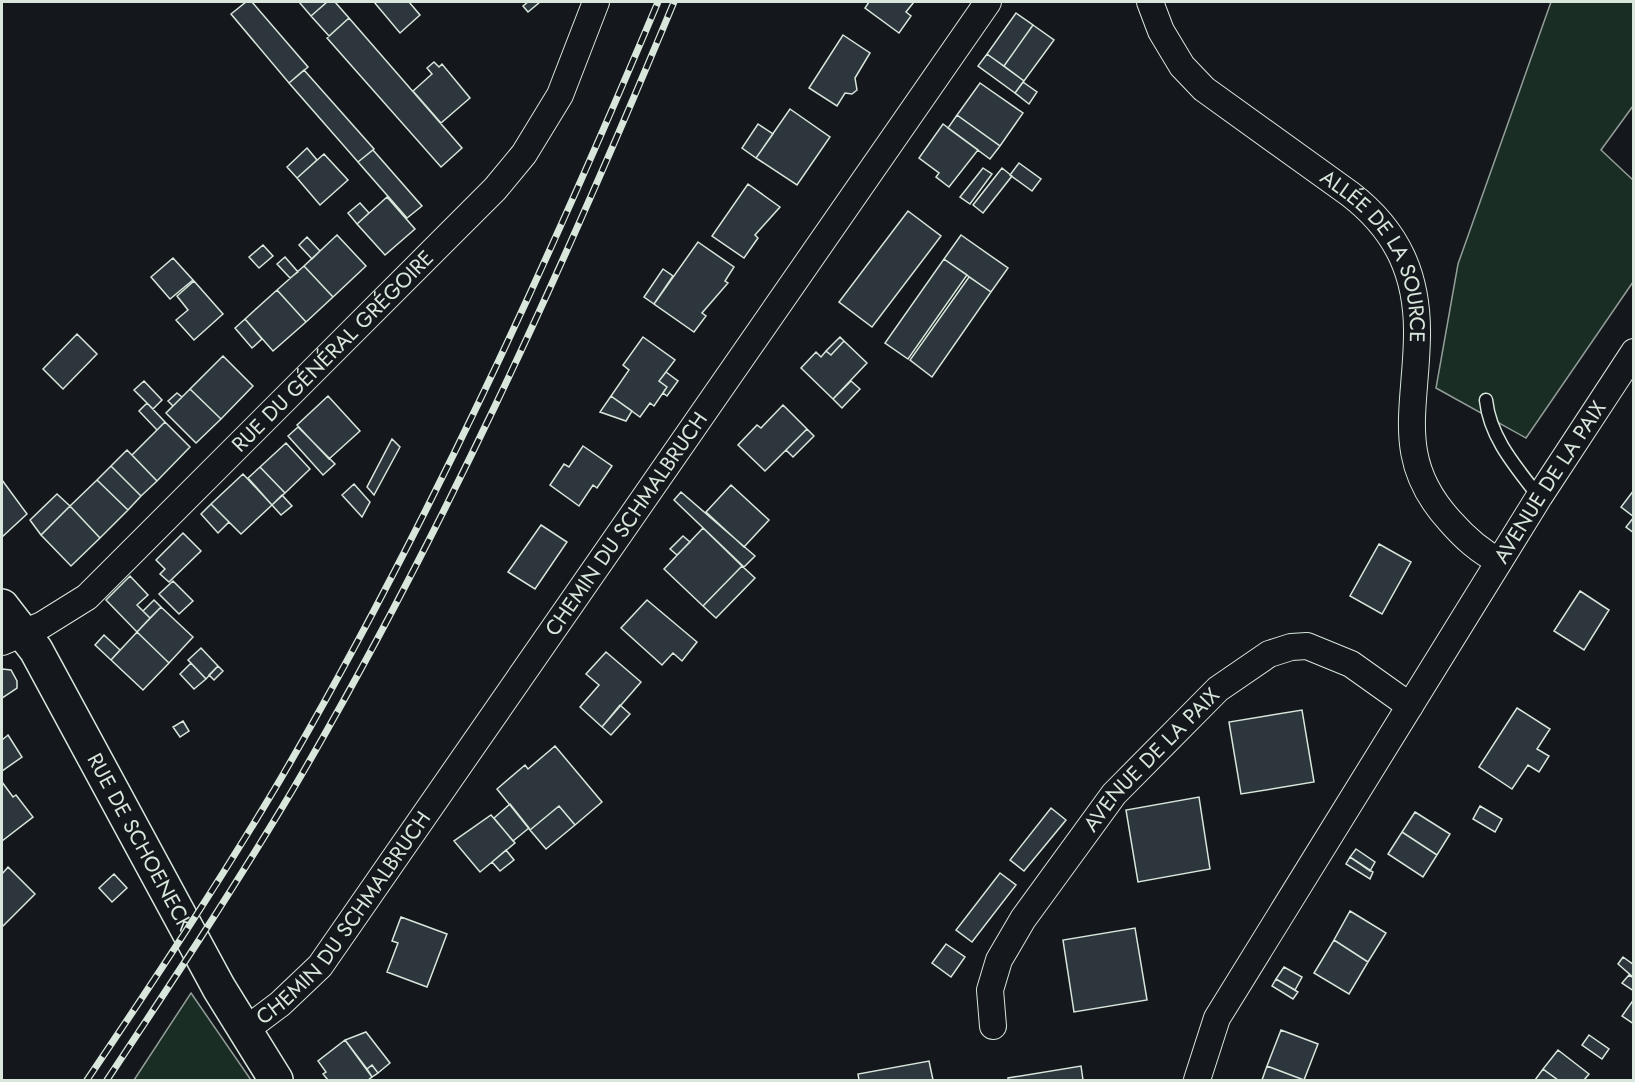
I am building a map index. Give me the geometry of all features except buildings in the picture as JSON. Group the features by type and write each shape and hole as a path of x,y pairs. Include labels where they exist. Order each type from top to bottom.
{"main road":[{"name":"RUE DE SCHOENECK","path":"2,606 12,637 36,650 244,1031 276,1080"}],"street":[{"name":"RUE DU GÉNÉRAL GRÉGOIRE","path":"12,637 42,625 87,597 495,189 529,147 560,95 596,2"},
{"name":"CHEMIN DU SCHMALBRUCH","path":"244,1031 280,1004 320,966 988,2"},
{"name":"ALLÉE DE LA SOURCE","path":"1150,2 1161,31 1182,66 1204,89 1358,200 1372,211 1389,231 1408,274 1416,307 1417,338 1411,421 1414,455 1423,484 1432,502 1457,530 1481,552 1499,561"},
{"name":"AVENUE DE LA PAIX","path":"1197,1080 1217,1018 1539,497 1634,352"},
{"name":"AVENUE DE LA PAIX","path":"993,1026 990,990 999,960 1023,919 1114,794 1218,689 1269,654 1291,647 1307,646 1351,664 1410,706"}],"lane":[{"path":"1486,400 1488,418 1509,459 1539,497"}],"green space":[{"path":"1551,2 1633,2 1633,106 1601,150 1633,180 1633,282 1526,438 1436,388 1458,264"},
{"path":"191,993 251,1080 134,1080"}],"railway":[{"path":"87,1080 257,818 333,686 384,591 434,494 527,299 658,2"},
{"path":"107,1080 270,828 346,696 398,599 497,403 588,203 674,2"}]}
